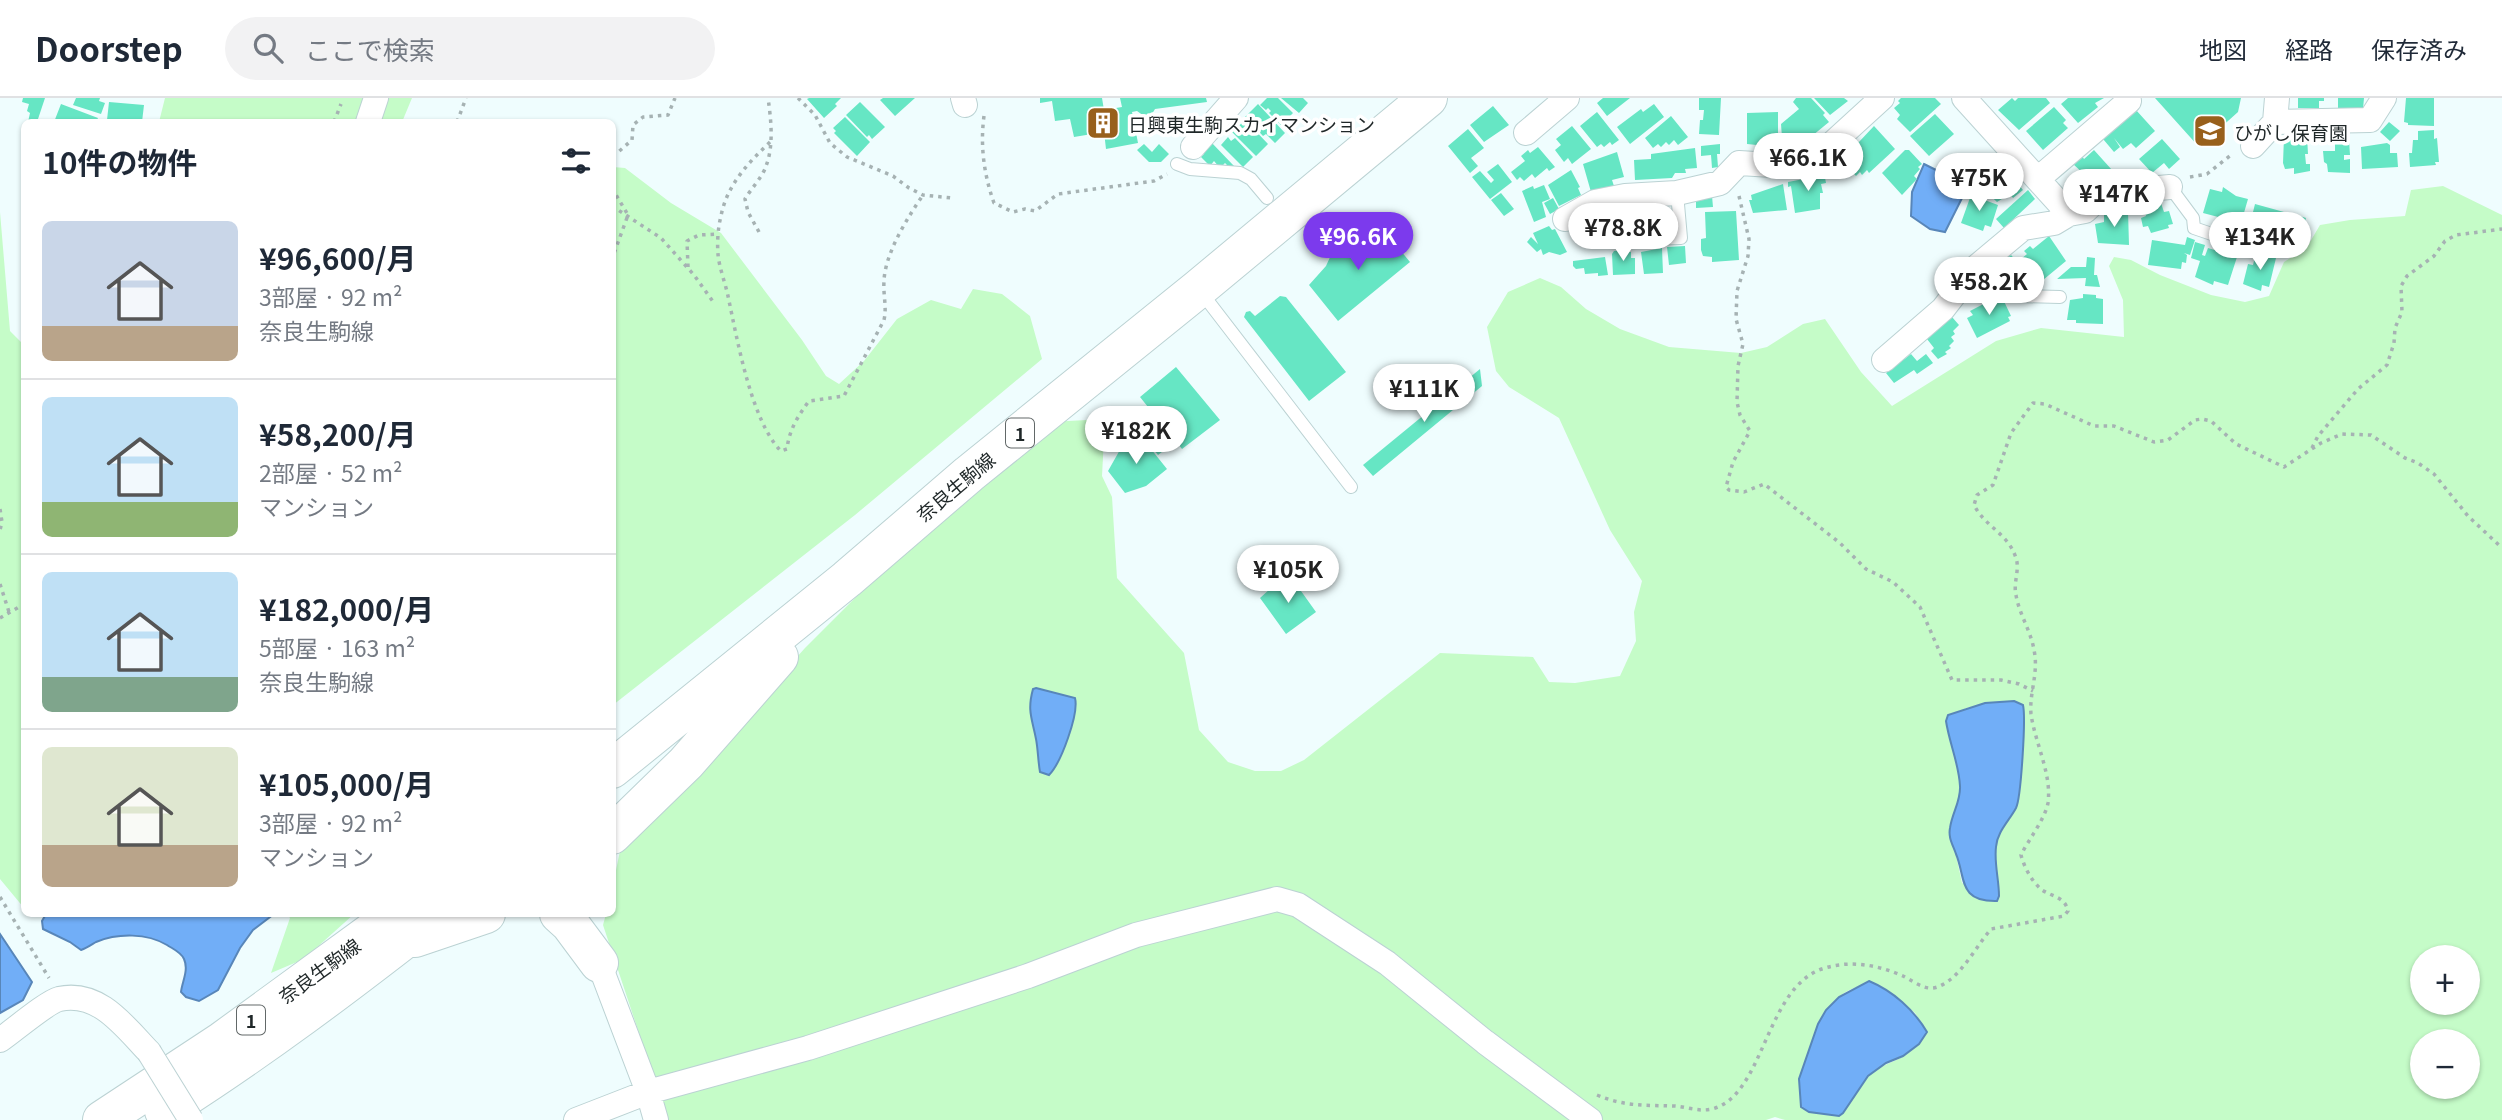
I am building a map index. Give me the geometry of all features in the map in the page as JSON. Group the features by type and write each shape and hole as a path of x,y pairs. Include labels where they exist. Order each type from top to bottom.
{"main road":[{"name":"奈良生駒線","path":"616,738 701,675 891,512 1388,98"},
{"name":"奈良生駒線","path":"616,766 1428,98"},
{"path":"616,831 687,763 846,579"},
{"name":"奈良生駒線","path":"102,1120 398,929 429,917"},
{"path":"398,929 468,917"},
{"path":"562,917 599,963"},
{"path":"589,917 599,963"},
{"name":"奈良生駒線","path":"149,1120 277,1035 398,929"}],"street":[{"path":"369,119 376,98"},
{"path":"1185,155 1236,98"},
{"path":"1526,133 1567,98"},
{"path":"1565,219 1595,202 1625,196 1677,193 1720,184 1739,163 1789,166 1825,150 1882,98"},
{"path":"1964,98 2069,214"},
{"path":"2039,178 2129,100 2127,98"},
{"path":"2253,146 2276,110 2370,120 2384,98"},
{"path":"1884,360 1943,309 1974,269 2022,228 2054,223 2069,214 2085,211 2098,199 2115,192 2170,187"},
{"path":"576,1120 648,1092 808,1048 1028,976 1136,935 1277,899 1298,905 1387,963 1485,1042 1590,1120"},
{"path":"599,963 656,1120"},
{"path":"0,1040 57,1000 85,998 111,1012 149,1052 191,1120"}],"lane":[{"path":"1185,155 1190,169 1240,173 1251,179 1267,198"},
{"path":"2170,187 2193,218 2194,228 2235,242"},
{"path":"1617,240 1681,238 1677,193"},
{"path":"1974,269 2016,296 2060,297"},
{"path":"1198,289 1351,487"}],"path":[{"path":"458,119 466,98"},
{"path":"616,154 632,141 633,125 643,117 668,115 676,98"},
{"path":"759,232 745,200 753,184 766,169 770,142 768,98"},
{"path":"798,98 815,115 830,143 847,157 893,176 923,195 952,198"},
{"path":"964,101 976,102 985,109 981,138 986,181 994,203 1013,212 1025,209 1035,211 1058,194 1154,181 1164,177 1185,155"},
{"path":"335,119 341,104"},
{"path":"770,142 746,165 728,193 720,218 718,255 739,348 760,416 771,441 781,451 786,449 797,417 809,401 844,396 884,320 884,280 888,261 906,219 923,195"},
{"path":"2170,187 2179,180 2207,174 2246,145 2253,146"},
{"path":"1729,173 1740,196 1749,239 1748,256 1737,291 1736,319 1743,344 1738,366 1737,402 1740,415 1750,431 1733,462 1726,487 1729,491 1744,492 1764,484 1773,489 1840,543 1866,569 1894,582 1920,607 1952,680 2001,680 2033,691"},
{"path":"616,195 628,215"},
{"path":"616,210 661,238 714,303"},
{"path":"616,248 628,215"},
{"path":"2311,450 2318,436 2358,389 2387,365 2395,328 2402,312 2400,286 2407,276 2434,256 2445,241 2456,235 2502,229"},
{"path":"688,269 687,241 699,236 721,233"},
{"path":"1569,1104 1595,1094 1624,1105 1679,1106 1699,1110 1714,1108 1731,1097 1747,1078 1790,993 1802,979 1822,968 1861,964 1901,975 1927,988 1934,988 1954,977 1991,929 2064,916 2068,911 2063,901 2042,889 2032,878 2021,855 2045,815 2048,803 2048,788 2031,714 2035,652 2015,593 2017,559 2006,538 1980,516 1974,505 1977,495 1993,485 2011,432 2034,403 2045,404 2094,426 2113,426 2154,442 2168,440 2195,420 2211,421 2236,444 2284,467 2342,434 2371,435 2434,474 2468,516 2502,548"},
{"path":"0,509 0,530"},
{"path":"0,584 9,612"},
{"path":"0,618 21,606"},
{"path":"0,897 49,977 57,1000"}],"green space":[{"path":"165,98 412,98 403,119 160,119"},
{"path":"616,167 625,168 671,203 721,233 826,376 839,384 864,361 897,319 931,300 961,309 973,289 1002,294 1030,316 1042,359 855,515 616,703"},
{"path":"2443,186 2502,215 2502,1120 1785,1120 1775,1117 1766,1120 668,1120 603,925 605,917 616,917 616,870 621,846 701,764 805,648 861,592 1050,422 1105,419 1102,476 1112,497 1117,578 1184,653 1199,730 1228,762 1255,771 1281,771 1304,760 1440,653 1533,657 1549,682 1575,683 1620,676 1636,641 1634,612 1642,581 1610,530 1559,418 1509,387 1496,371 1487,327 1508,292 1540,278 1561,287 1586,309 1620,329 1669,347 1741,353 1767,347 1803,324 1825,319 1861,372 1892,406 1996,341 2041,328 2124,337 2123,300 2109,266 2114,257 2131,260 2160,275 2211,295 2245,302 2269,296 2284,262 2307,247 2320,225 2405,216 2411,190","holes":["2014,701 2023,705 2018,801 1996,847 1999,896 1962,883 1950,827 1959,801 1960,781 1946,722 1966,708","1881,986 1915,1013 1927,1032 1907,1054 1869,1075 1839,1116 1809,1112 1800,1102 1814,1037 1829,1007 1840,996 1857,987"]},
{"path":"0,212 10,331 21,342 21,904 0,879"},
{"path":"351,917 304,959 271,973 290,918"}],"water":[{"path":"1924,164 1964,184 1965,192 1945,232 1930,229 1911,216 1912,192"},
{"path":"1033,689 1075,698 1076,705 1068,738 1049,775 1040,772 1031,714 1031,697"},
{"path":"2014,701 2023,705 2024,713 2020,790 2016,808 1997,842 1999,896 1997,901 1984,900 1970,893 1966,887 1950,838 1960,786 1946,721 1948,715 1985,703"},
{"path":"44,917 270,917 253,930 240,948 218,990 199,1001 186,997 181,992 186,972 184,959 167,945 142,936 123,936 96,942 81,950 43,929"},
{"path":"0,934 32,982 23,1000 0,1013"},
{"path":"1869,981 1902,1002 1927,1032 1919,1044 1903,1056 1886,1063 1868,1076 1839,1116 1809,1112 1801,1107 1799,1079 1818,1024 1826,1010 1839,997"}],"building":[{"path":"23,98 45,98 38,119 29,119 29,104 22,102"},
{"path":"76,98 100,98 99,101 105,103 101,114 73,105"},
{"path":"841,98 835,104 837,106 824,118 807,99"},
{"path":"915,98 895,116 880,100"},
{"name":"日興東生駒スカイマンション","path":"1040,98 1102,98 1104,110 1122,107 1120,98 1206,98 1207,102 1155,109 1152,114 1154,125 1146,127 1144,116 1137,111 1132,112 1138,143 1106,149 1104,132 1074,137 1070,119 1055,121 1052,101 1040,103"},
{"path":"1267,98 1278,98 1293,113 1288,118 1293,123 1286,130 1269,113 1271,111 1268,108 1266,110 1260,105"},
{"path":"1281,98 1303,98 1308,103 1299,113"},
{"path":"1603,98 1630,98 1607,116 1597,103"},
{"path":"1699,98 1721,98 1719,135 1699,134 1704,110 1699,110"},
{"path":"1796,98 1811,98 1825,113 1823,115 1829,122 1801,145 1792,134 1792,151 1783,151 1781,124 1799,109 1793,102"},
{"path":"1814,98 1844,98 1848,101 1830,115"},
{"path":"1901,98 1935,98 1941,104 1910,132 1897,119 1900,115 1894,108"},
{"path":"2012,98 2015,101 2018,98 2046,98 2050,103 2019,130 1998,110"},
{"path":"2068,98 2104,98 2095,103 2098,107 2078,123 2061,104"},
{"path":"2155,98 2241,98 2238,112 2199,147"},
{"path":"2298,98 2324,98 2324,101 2319,101 2319,108 2298,108"},
{"path":"2338,98 2364,98 2363,109 2338,108"},
{"path":"2406,98 2434,98 2434,126 2408,125 2404,122"},
{"path":"109,102 144,105 142,119 107,119"},
{"path":"860,102 885,127 872,139 846,115"},
{"path":"61,104 98,118 98,119 55,119"},
{"path":"1258,104 1285,133 1275,143 1266,134 1263,136 1245,117"},
{"path":"1654,104 1664,117 1630,144 1617,127 1641,109 1643,112"},
{"path":"1493,106 1509,125 1484,142 1470,125"},
{"path":"2054,107 2066,120 2063,123 2068,128 2043,150 2026,131"},
{"path":"2136,110 2155,131 2136,148 2131,143 2123,149 2114,138 2120,147 2114,152 2103,139 2118,123 2120,125"},
{"path":"1597,112 1619,140 1612,145 1610,142 1604,147 1601,144 1597,147 1580,126"},
{"path":"1778,112 1778,139 1775,140 1775,149 1757,150 1757,145 1747,144 1747,113"},
{"path":"1935,114 1954,134 1929,156 1910,136"},
{"path":"1671,116 1688,137 1678,145 1674,140 1669,145 1666,142 1661,147 1658,144 1653,148 1645,138"},
{"path":"845,117 870,142 857,156 834,133 836,131 833,128"},
{"path":"1243,122 1246,125 1248,123 1268,144 1256,156 1232,132"},
{"path":"2389,122 2400,131 2390,141 2380,132"},
{"path":"1572,126 1591,149 1572,164 1568,158 1564,162 1555,150 1561,145 1556,139"},
{"path":"1874,126 1895,149 1869,173 1867,170 1856,176 1845,164 1840,169 1832,159 1837,154 1841,159 1840,155 1855,140 1858,143"},
{"path":"1468,129 1484,148 1471,158 1478,166 1470,173 1448,146"},
{"path":"2434,130 2439,162 2435,162 2436,165 2410,167 2409,153 2412,153 2413,140 2418,140 2418,131"},
{"path":"2307,136 2308,154 2305,154 2310,171 2294,174 2294,168 2285,169 2283,163 2284,137"},
{"path":"1228,137 1231,141 1235,138 1253,157 1243,167 1221,145"},
{"path":"2162,139 2180,159 2169,169 2164,163 2152,173 2139,159"},
{"path":"2349,139 2350,155 2344,155 2344,160 2350,159 2350,173 2328,172 2324,162 2323,151 2335,151 2335,141"},
{"path":"1211,142 1234,166 1231,169 1225,163 1220,168 1214,161 1210,166 1201,157"},
{"path":"2387,143 2390,145 2390,153 2397,153 2398,167 2362,169 2361,147"},
{"path":"1144,144 1152,152 1159,144 1169,154 1161,162 1149,162 1137,150"},
{"path":"1720,144 1720,154 1717,154 1718,167 1712,168 1711,155 1701,156 1701,146"},
{"path":"1538,147 1555,167 1549,171 1547,168 1535,178 1532,174 1524,181 1520,177 1517,180 1511,172 1525,161 1521,156"},
{"path":"1695,148 1697,168 1685,169 1686,173 1675,173 1672,178 1635,180 1634,160 1651,159 1651,154"},
{"path":"1905,150 1909,150 1922,164 1914,176 1917,179 1902,195 1882,173"},
{"path":"2094,150 2112,170 2096,185 2073,164"},
{"path":"1617,152 1624,177 1612,180 1614,186 1591,192 1583,164"},
{"path":"1994,160 1998,164 2000,162 2023,190 2013,198 2010,194 1997,202 1979,185 1982,179 1979,176"},
{"path":"1498,164 1512,182 1490,199 1472,177 1480,171 1491,183 1494,180 1487,172"},
{"path":"1571,170 1581,195 1559,206 1548,185"},
{"path":"1824,172 1826,183 1821,184 1823,193 1820,193 1820,209 1795,213 1788,182"},
{"path":"1783,184 1787,210 1753,213 1749,200 1752,200 1751,195"},
{"path":"1544,185 1550,199 1542,202 1546,217 1534,222 1522,191"},
{"path":"2223,187 2236,196 2248,199 2241,223 2203,213 2210,189 2222,192"},
{"path":"2028,190 2035,199 2004,228 1996,219"},
{"path":"1501,193 1514,209 1504,216 1491,200"},
{"path":"1971,195 1998,205 1991,227 1985,225 1983,231 1961,223"},
{"path":"1712,196 1713,207 1696,208 1696,197"},
{"path":"1553,198 1559,209 1550,214 1544,203"},
{"path":"2161,203 2164,212 2169,211 2173,224 2168,225 2169,228 2151,233 2148,226 2143,227 2141,218 2146,216 2144,208"},
{"path":"2255,204 2284,212 2280,224 2270,221 2276,224 2275,232 2277,224 2282,226 2287,212 2306,218 2298,246 2276,240 2277,237 2270,235 2270,238 2242,230 2246,214 2252,216"},
{"path":"1657,206 1658,226 1628,228 1626,208"},
{"path":"1736,211 1739,260 1712,262 1712,257 1703,256 1701,250 1701,239 1706,238 1705,212"},
{"path":"2128,211 2129,245 2098,243 2095,224 2104,222 2104,212"},
{"path":"1603,216 1608,228 1581,241 1574,227 1594,217 1596,220"},
{"path":"1549,226 1552,230 1555,229 1567,252 1560,255 1549,252 1543,255 1541,249 1537,252 1527,242 1531,237 1538,244 1533,233"},
{"path":"1381,227 1410,262 1338,321 1309,285 1326,266 1331,255 1344,243 1367,236"},
{"path":"2049,236 2066,261 2043,280 2039,280 2021,259 2030,246 2033,249"},
{"path":"2187,237 2195,240 2190,255 2184,253 2187,255 2186,263 2182,262 2181,269 2148,265 2152,240 2185,245"},
{"path":"2195,242 2205,245 2202,255 2205,256 2208,248 2237,257 2228,285 2214,281 2213,285 2195,277 2200,261 2191,258"},
{"path":"1685,246 1686,263 1669,265 1667,247"},
{"path":"1662,248 1663,273 1644,274 1641,252"},
{"path":"1614,251 1631,252 1631,258 1635,258 1635,274 1613,275 1612,254"},
{"path":"2256,253 2276,258 2269,287 2262,285 2261,291 2243,284 2248,264 2253,265"},
{"path":"2011,255 2021,266 2009,276 1999,265"},
{"path":"1605,257 1608,275 1585,274 1584,268 1576,269 1573,266 1573,261"},
{"path":"2087,257 2095,258 2094,275 2097,275 2100,287 2085,286 2086,278 2057,279 2071,267 2086,267"},
{"path":"2083,294 2096,295 2096,298 2103,299 2103,324 2067,320 2070,300 2083,298"},
{"path":"2001,295 2011,316 2008,317 2010,321 1977,338 1967,318 1973,315 1970,311"},
{"path":"1280,296 1286,297 1346,372 1309,401 1244,317 1246,312 1250,311 1255,316"},
{"path":"1952,317 1959,325 1951,337 1954,341 1949,346 1951,348 1945,352 1947,354 1938,359 1931,351 1934,348 1927,339"},
{"path":"1911,354 1917,361 1926,354 1933,363 1917,374 1914,370 1894,383 1886,373"},
{"path":"1176,367 1220,420 1182,449 1176,441 1158,455 1135,426 1152,412 1140,397"},
{"path":"1480,369 1482,386 1373,476 1363,465"},
{"path":"1139,434 1167,469 1146,486 1125,493 1108,471 1121,448"},
{"path":"1291,577 1316,612 1286,634 1260,598 1271,588 1272,590 1278,586 1283,579 1285,582"}],"place":[{"name":"日興東生駒スカイマンション","path":"1103,123"},
{"name":"ひがし保育園","path":"2210,131"}]}
